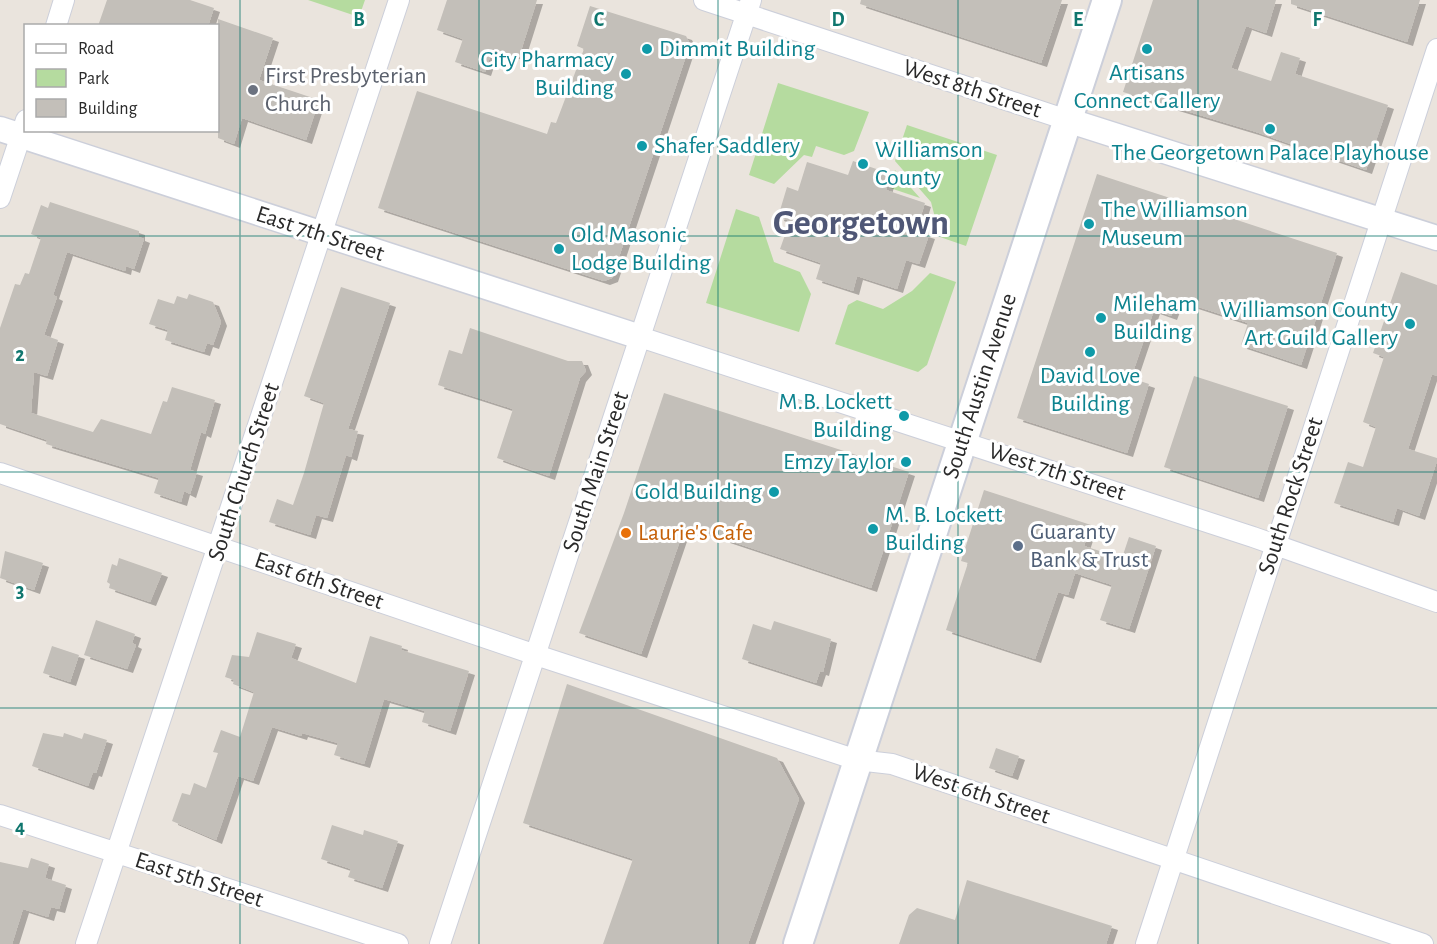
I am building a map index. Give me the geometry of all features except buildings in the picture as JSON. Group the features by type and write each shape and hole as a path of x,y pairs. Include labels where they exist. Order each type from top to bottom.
{"main road":[{"name":"South Austin Avenue","path":"798,944 1107,0"}],"street":[{"path":"57,24 64,0"},
{"name":"South Church Street","path":"86,944 399,0"},
{"name":"West 8th Street","path":"704,0 749,7 1067,120 1437,238"},
{"name":"South Main Street","path":"440,944 749,7"},
{"name":"South Rock Street","path":"1146,944 1437,49"},
{"path":"0,198 15,128"},
{"name":"East 7th Street","path":"26,132 321,235 640,337"},
{"name":"West 7th Street","path":"640,337 962,440 1275,544 1437,602"},
{"name":"East 6th Street","path":"0,473 536,655"},
{"name":"West 6th Street","path":"536,655 857,760 892,764 1424,944"},
{"name":"East 5th Street","path":"0,815 398,944"}],"green space":[{"path":"308,0 365,0 359,17"},
{"path":"778,83 869,112 854,151 844,155 816,146 812,157 804,155 774,184 749,175"},
{"path":"907,125 997,155 966,246 940,237 931,202 895,161"},
{"path":"895,170 920,198 890,188"},
{"path":"736,209 759,217 774,262 800,272 811,294 799,332 706,303"},
{"path":"930,273 956,282 927,365 918,372 835,344 848,305 857,300 883,309 912,291"}],"place":[{"name":"Dimmit Building","path":"647,49"},
{"name":"Artisans Connect Gallery","path":"1147,49"},
{"name":"City Pharmacy Building","path":"626,74"},
{"name":"First Presbyterian Church","path":"253,90"},
{"name":"The Georgetown Palace Playhouse","path":"1270,129"},
{"name":"Shafer Saddlery","path":"642,146"},
{"name":"Williamson County","path":"863,164"},
{"name":"The Williamson Museum","path":"1089,224"},
{"name":"Old Masonic Lodge Building","path":"559,249"},
{"name":"Mileham Building","path":"1101,318"},
{"name":"Williamson County Art Guild Gallery","path":"1410,324"},
{"name":"David Love Building","path":"1090,352"},
{"name":"M.B. Lockett Building","path":"904,416"},
{"name":"Emzy Taylor","path":"906,462"},
{"name":"Gold Building","path":"774,492"},
{"name":"M. B. Lockett Building","path":"873,529"},
{"name":"Laurie's Cafe","path":"626,533"},
{"name":"Guaranty Bank & Trust","path":"1018,546"}],"district":[{"name":"Georgetown","path":"861,223"}]}
